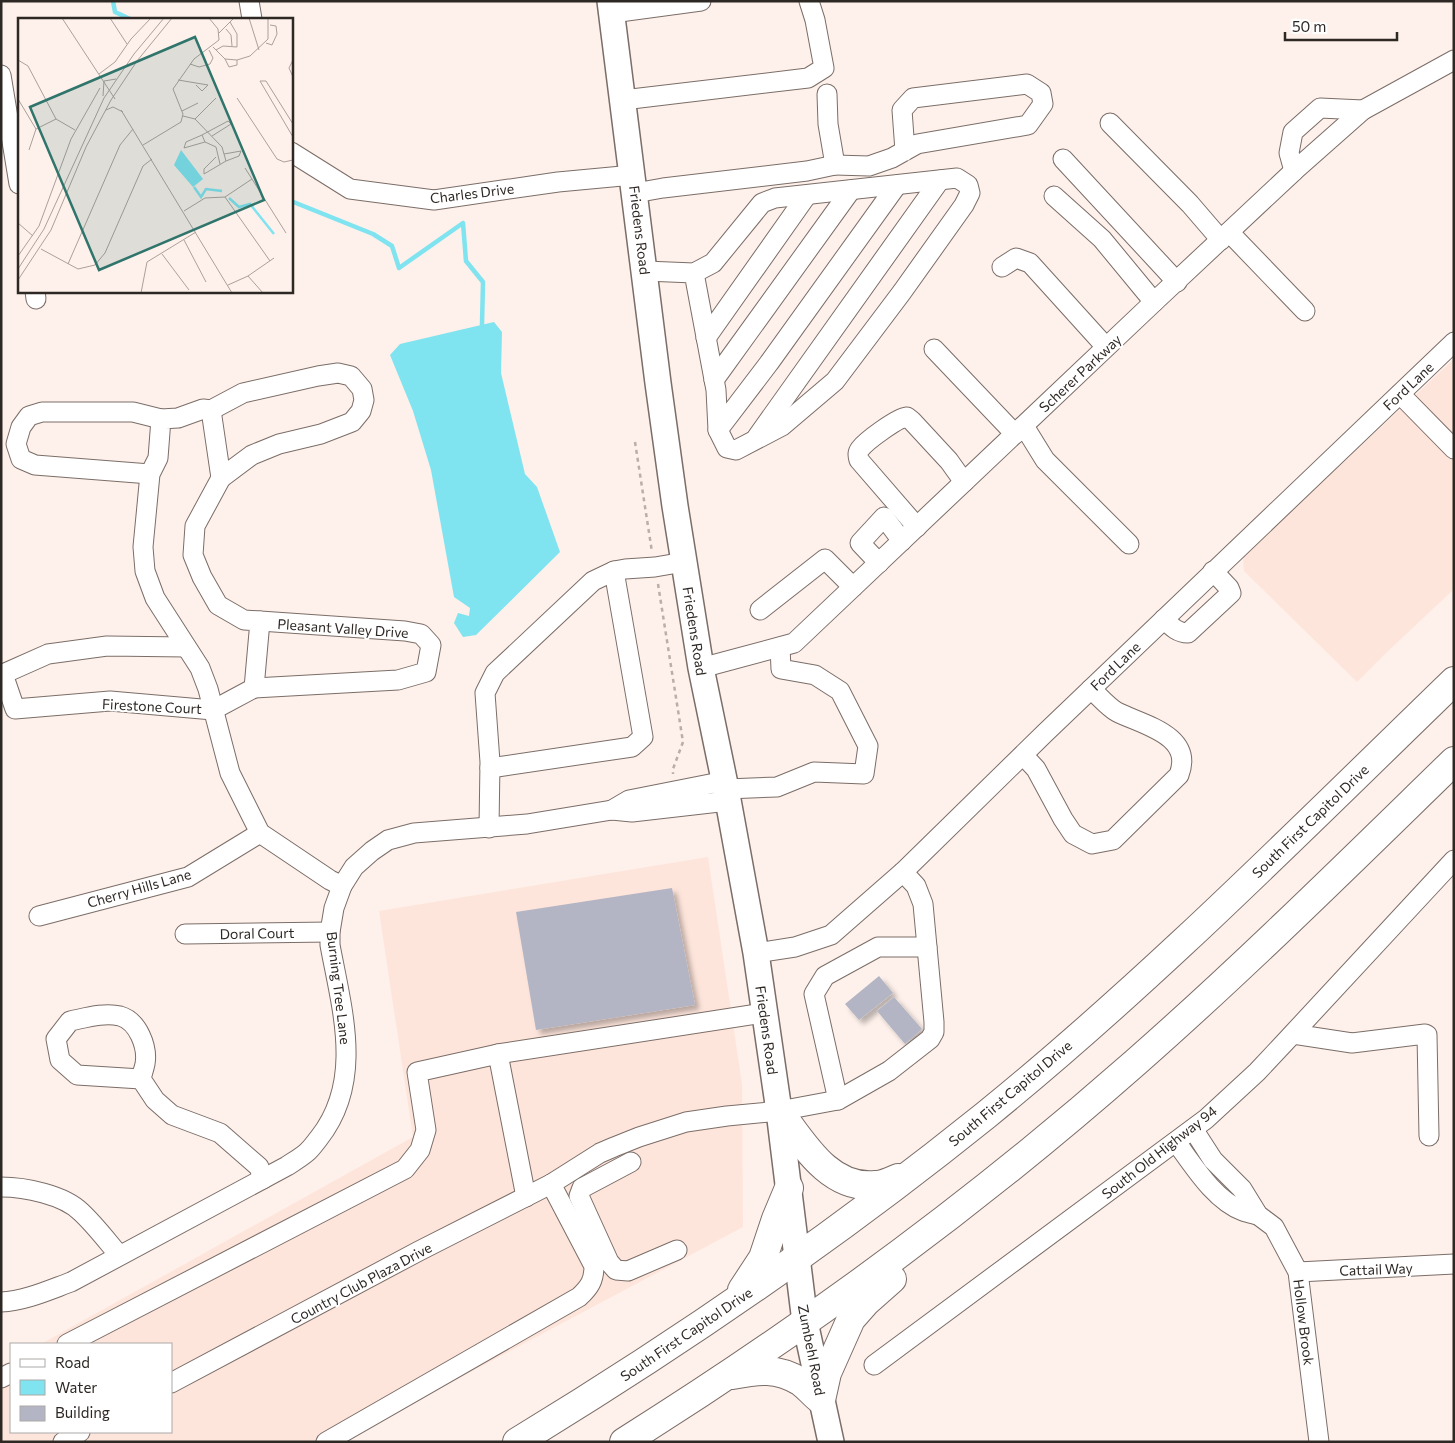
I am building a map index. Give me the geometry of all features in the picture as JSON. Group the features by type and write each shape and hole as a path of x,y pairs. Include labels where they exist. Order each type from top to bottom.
{"highway":[{"name":"South First Capitol Drive","path":"517,1442 617,1380 798,1258 911,1173 1022,1085 1162,962 1330,803 1454,681"},
{"path":"624,1442 725,1377 805,1322 926,1234 1044,1140 1201,1005 1454,761"},
{"path":"779,1111 811,1154 834,1175 849,1183 862,1186 878,1185 911,1173"},
{"path":"728,1306 755,1272 763,1258 776,1218 789,1188"},
{"path":"822,1400 827,1373 851,1319 866,1302 902,1270 926,1234"},
{"path":"725,1377 751,1371 770,1370 801,1382 822,1400"}],"main road":[{"name":"Friedens Road","path":"611,7 658,383 684,562 701,668 756,953 798,1258"},
{"name":"Zumbehl Road","path":"798,1258 805,1322 831,1442"}],"street":[{"path":"249,1 252,18"},
{"path":"611,7 701,1"},
{"path":"623,100 808,78 815,75 824,68 815,20 809,1"},
{"name":"Scherer Parkway","path":"701,668 794,643 1154,302 1294,171 1363,110 1454,60"},
{"path":"1,75 18,178"},
{"name":"Charles Drive","path":"292,153 350,189 434,200 558,182 634,184 663,188 807,171 835,165 869,166 892,158 917,144 1028,124 1043,104 1041,93 1027,84 913,98 902,110 905,150"},
{"path":"827,94 828,124 835,165"},
{"path":"1294,171 1289,154 1293,132 1320,108 1363,110"},
{"path":"1110,123 1190,204 1305,311"},
{"path":"1063,159 1177,282"},
{"path":"645,271 694,273 713,264 762,203 776,198 957,178 968,185 970,193 964,205 908,284 835,381 782,426 736,450 727,448 718,430 714,380 694,273"},
{"path":"754,440 940,180"},
{"path":"718,430 769,363 897,185"},
{"path":"714,380 851,190"},
{"path":"706,338 807,195"},
{"path":"1054,196 1102,239 1154,302"},
{"path":"1002,267 1016,258 1030,263 1106,347"},
{"name":"Ford Lane","path":"756,953 794,947 831,935 903,872 1091,688 1454,342"},
{"path":"934,349 1019,430 1045,460 1129,544"},
{"name":"Pleasant Valley Drive","path":"160,419 178,418 203,410 211,410 243,393 318,376 338,373 351,376 362,388 364,400 361,411 352,422 321,434 279,444 252,455 221,478 195,526 193,555 202,577 218,605 244,620 405,631 420,634 431,645 426,672 398,680 254,688 213,710"},
{"path":"1400,394 1454,449"},
{"path":"211,410 221,478"},
{"path":"150,474 35,465 21,459 16,444 21,427 29,416 42,412 133,412 160,419 158,458 150,474 143,547 145,571 155,598 200,668 208,689 230,773 260,832 330,880 342,886"},
{"path":"917,527 859,460 858,454 861,448 892,423 906,417 949,461 964,482"},
{"path":"879,562 860,544 884,517 902,541"},
{"path":"760,610 825,559 853,587"},
{"path":"489,828 490,768 485,693 495,673 593,581 614,571 684,562"},
{"path":"490,768 632,747 644,737 614,571"},
{"path":"1164,619 1173,628 1181,632 1188,632 1230,593 1229,588 1213,571"},
{"name":"Pleasant Valley Drive","path":"254,688 260,621"},
{"name":"Firestone Court","path":"186,647 107,646 48,654 3,674 15,710 110,701 213,710"},
{"name":"Burning Tree Lane","path":"1,1302 12,1301 71,1282 287,1166 307,1152 333,1118 341,1094 347,1064 346,1034 330,945 334,908 342,886 354,867 388,840 414,833 527,824 612,810 629,800 726,790 777,788 814,772 864,774 868,746 840,691 815,675 780,669 780,647"},
{"path":"1023,755 1036,769 1063,819 1074,834 1092,844 1113,840 1179,775 1182,766 1182,754 1174,741 1161,731 1115,711 1091,688"},
{"name":"Cherry Hills Lane","path":"39,916 188,877 260,832"},
{"name":"South Old Highway 94","path":"874,1365 1193,1129 1256,1072 1293,1034 1454,860"},
{"name":"Country Club Plaza Drive","path":"172,1382 419,1251 551,1184 600,1153 686,1122 779,1111 838,1100 888,1071 930,1039 934,1032 923,904 916,886 903,872"},
{"name":"Doral Court","path":"185,934 330,932"},
{"path":"838,1100 814,994 824,976 878,947 927,947"},
{"path":"69,1343 405,1169 420,1150 426,1130 417,1072 498,1054 764,1013"},
{"path":"141,1079 77,1075 60,1060 56,1039 70,1021 103,1016 120,1016 133,1023 144,1043 145,1063 141,1079 155,1100 172,1116 220,1133 259,1167 263,1179"},
{"path":"1293,1034 1352,1043 1427,1035 1429,1136"},
{"path":"498,1054 526,1197"},
{"name":"Hollow Brook","path":"1193,1129 1213,1160 1242,1189 1258,1215 1274,1227 1298,1272 1319,1442"},
{"name":"Hollow Brook","path":"1176,1142 1200,1175 1219,1195 1232,1206 1258,1215"},
{"path":"631,1162 582,1188 579,1196 609,1262 616,1270 628,1271 677,1250"},
{"path":"326,1442 589,1289 594,1277 594,1266 551,1184"},
{"path":"1,1187 33,1190 61,1200 80,1210 120,1255"},
{"name":"Cattail Way","path":"1298,1272 1454,1264"},
{"path":"63,1442 78,1433"}],"path":[{"path":"634,442 683,742 673,769 674,780"}],"shaded area":[{"path":"1454,359 1454,589 1357,682 1244,571 1243,556"},
{"path":"708,857 742,1084 743,1227 339,1442 1,1442 1,1366 10,1362 10,1433 172,1433 172,1343 43,1343 413,1137 379,911"}],"water":[{"path":"494,322 502,332 501,373 525,474 537,487 560,552 476,635 463,637 454,623 458,613 469,616 470,608 454,597 431,470 413,411 390,355 400,344"}],"building":[{"path":"672,888 695,1005 536,1030 516,912"},
{"path":"879,976 893,993 859,1020 845,1004"},
{"path":"894,997 922,1029 905,1044 877,1011"}],"waterway":[{"path":"113,1 115,12 128,18"},
{"path":"292,201 373,234 392,246 399,268 463,223 466,261 483,282 482,325"}]}
